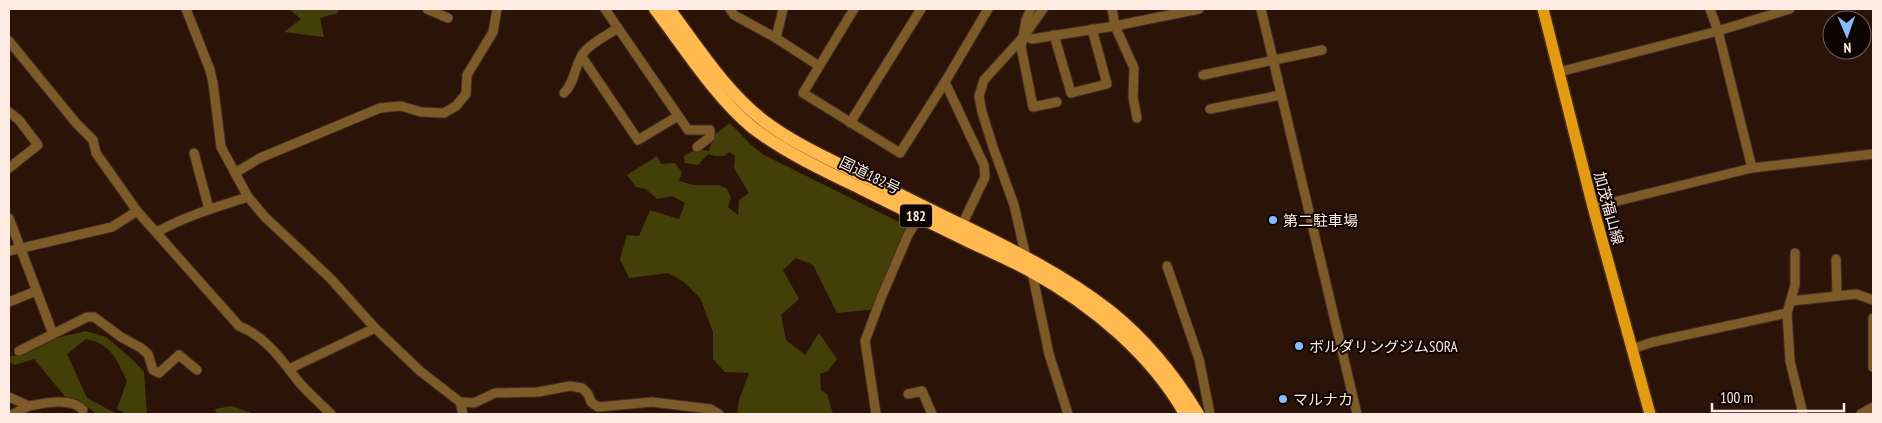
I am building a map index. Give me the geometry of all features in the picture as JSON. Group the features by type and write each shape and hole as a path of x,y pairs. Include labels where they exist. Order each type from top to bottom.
{"highway":[{"name":"国道182号","path":"655,9 717,90 734,110 754,128 794,155 960,231 1072,296 1106,322 1135,350 1162,380 1185,414"},
{"name":"国道182号","path":"668,9 724,81 764,121 802,146 921,212"},
{"name":"国道182号","path":"960,231 1026,257 1072,283 1111,312 1142,340 1168,371 1198,414"}],"main road":[{"name":"加茂福山線","path":"1543,9 1593,207 1650,414"}],"street":[{"path":"186,9 210,70 220,147 248,197 265,217 330,278 375,328 420,372 460,402 474,403 495,393 538,392 570,386 582,388 588,394 591,402 598,407 652,402 710,409 719,414"},
{"path":"235,172 260,158 380,108 401,106 421,112 444,113 456,106 466,94 467,76 493,32 497,9"},
{"path":"605,9 688,130 710,130 710,137 697,147"},
{"path":"730,9 734,14 819,66"},
{"path":"776,38 783,9"},
{"path":"854,9 803,93 900,153 988,9"},
{"path":"850,123 921,9"},
{"path":"1031,9 1026,20 1021,48 1033,107 1057,102"},
{"path":"1043,9 1024,36 984,80 979,96 993,147 1014,205 1026,257 1032,272 1049,354 1068,414"},
{"path":"1112,9 1115,26 1134,68 1133,97 1137,118"},
{"path":"1024,36 1032,39 1054,36 1198,9"},
{"path":"1260,9 1357,414"},
{"path":"1710,9 1718,31 1752,168"},
{"path":"1559,72 1718,31 1790,9"},
{"path":"430,10 448,18"},
{"path":"564,93 570,88 584,51 618,28"},
{"path":"1054,36 1071,93 1107,84 1092,30"},
{"path":"9,41 76,123 93,140 96,154 138,211 239,326 263,339 299,382 331,414"},
{"path":"1204,76 1322,50"},
{"path":"582,57 638,140 678,116"},
{"path":"945,82 984,165 985,177 960,231"},
{"path":"1210,109 1281,95"},
{"path":"9,112 19,120 38,145 9,168"},
{"path":"194,153 209,209"},
{"path":"1593,207 1752,168 1873,154"},
{"path":"157,232 178,221 209,209 248,197"},
{"path":"9,251 112,226 138,211"},
{"path":"876,414 865,341 880,298 908,234 921,212"},
{"path":"9,218 54,334"},
{"path":"1795,253 1795,285 1787,313 1790,361 1803,414"},
{"path":"1836,259 1836,296"},
{"path":"1167,266 1199,358 1210,414"},
{"path":"9,302 36,291"},
{"path":"1791,301 1856,294 1873,300"},
{"path":"1632,348 1787,313"},
{"path":"19,351 87,317 94,317 148,354 153,370 159,373 180,355 197,370"},
{"path":"1873,318 1873,368"},
{"path":"290,369 375,328"},
{"path":"908,394 922,391 932,414"},
{"path":"9,398 29,406"},
{"path":"13,414 29,406 64,402 79,405 83,410"},
{"path":"460,402 463,414"},
{"path":"1861,414 1873,407"}],"shaded area":[{"path":"289,9 339,9 338,13 320,18 324,37 284,32 301,19"},
{"path":"730,123 750,144 764,155 907,226 877,309 837,313 813,265 796,258 783,270 799,299 781,315 786,340 805,355 819,333 837,359 828,371 820,374 821,390 827,394 833,414 737,414 739,400 749,373 725,372 713,359 713,332 700,298 684,282 668,273 629,278 620,259 627,235 639,236 650,210 679,219 685,203 672,196 657,199 646,189 636,187 627,175 657,156 661,164 675,163 682,172 679,181 693,185 719,185 727,189 731,198 728,207 738,215 739,200 749,193 734,168 735,156 729,152 724,156 708,154 698,165 685,163 684,156 696,149 709,151 713,136"},
{"path":"86,331 106,337 144,372 147,414 127,414 117,409 127,381 112,354 95,341 86,339 67,354 87,398 117,414 93,414 94,412 85,405 68,400 34,359 15,365 9,362 9,357 34,350 56,338"},
{"path":"232,406 254,414 217,414 215,409"}],"place":[{"name":"第二駐車場","path":"1273,220"},
{"name":"ボルダリングジムSORA","path":"1299,346"},
{"name":"マルナカ","path":"1283,399"}]}
